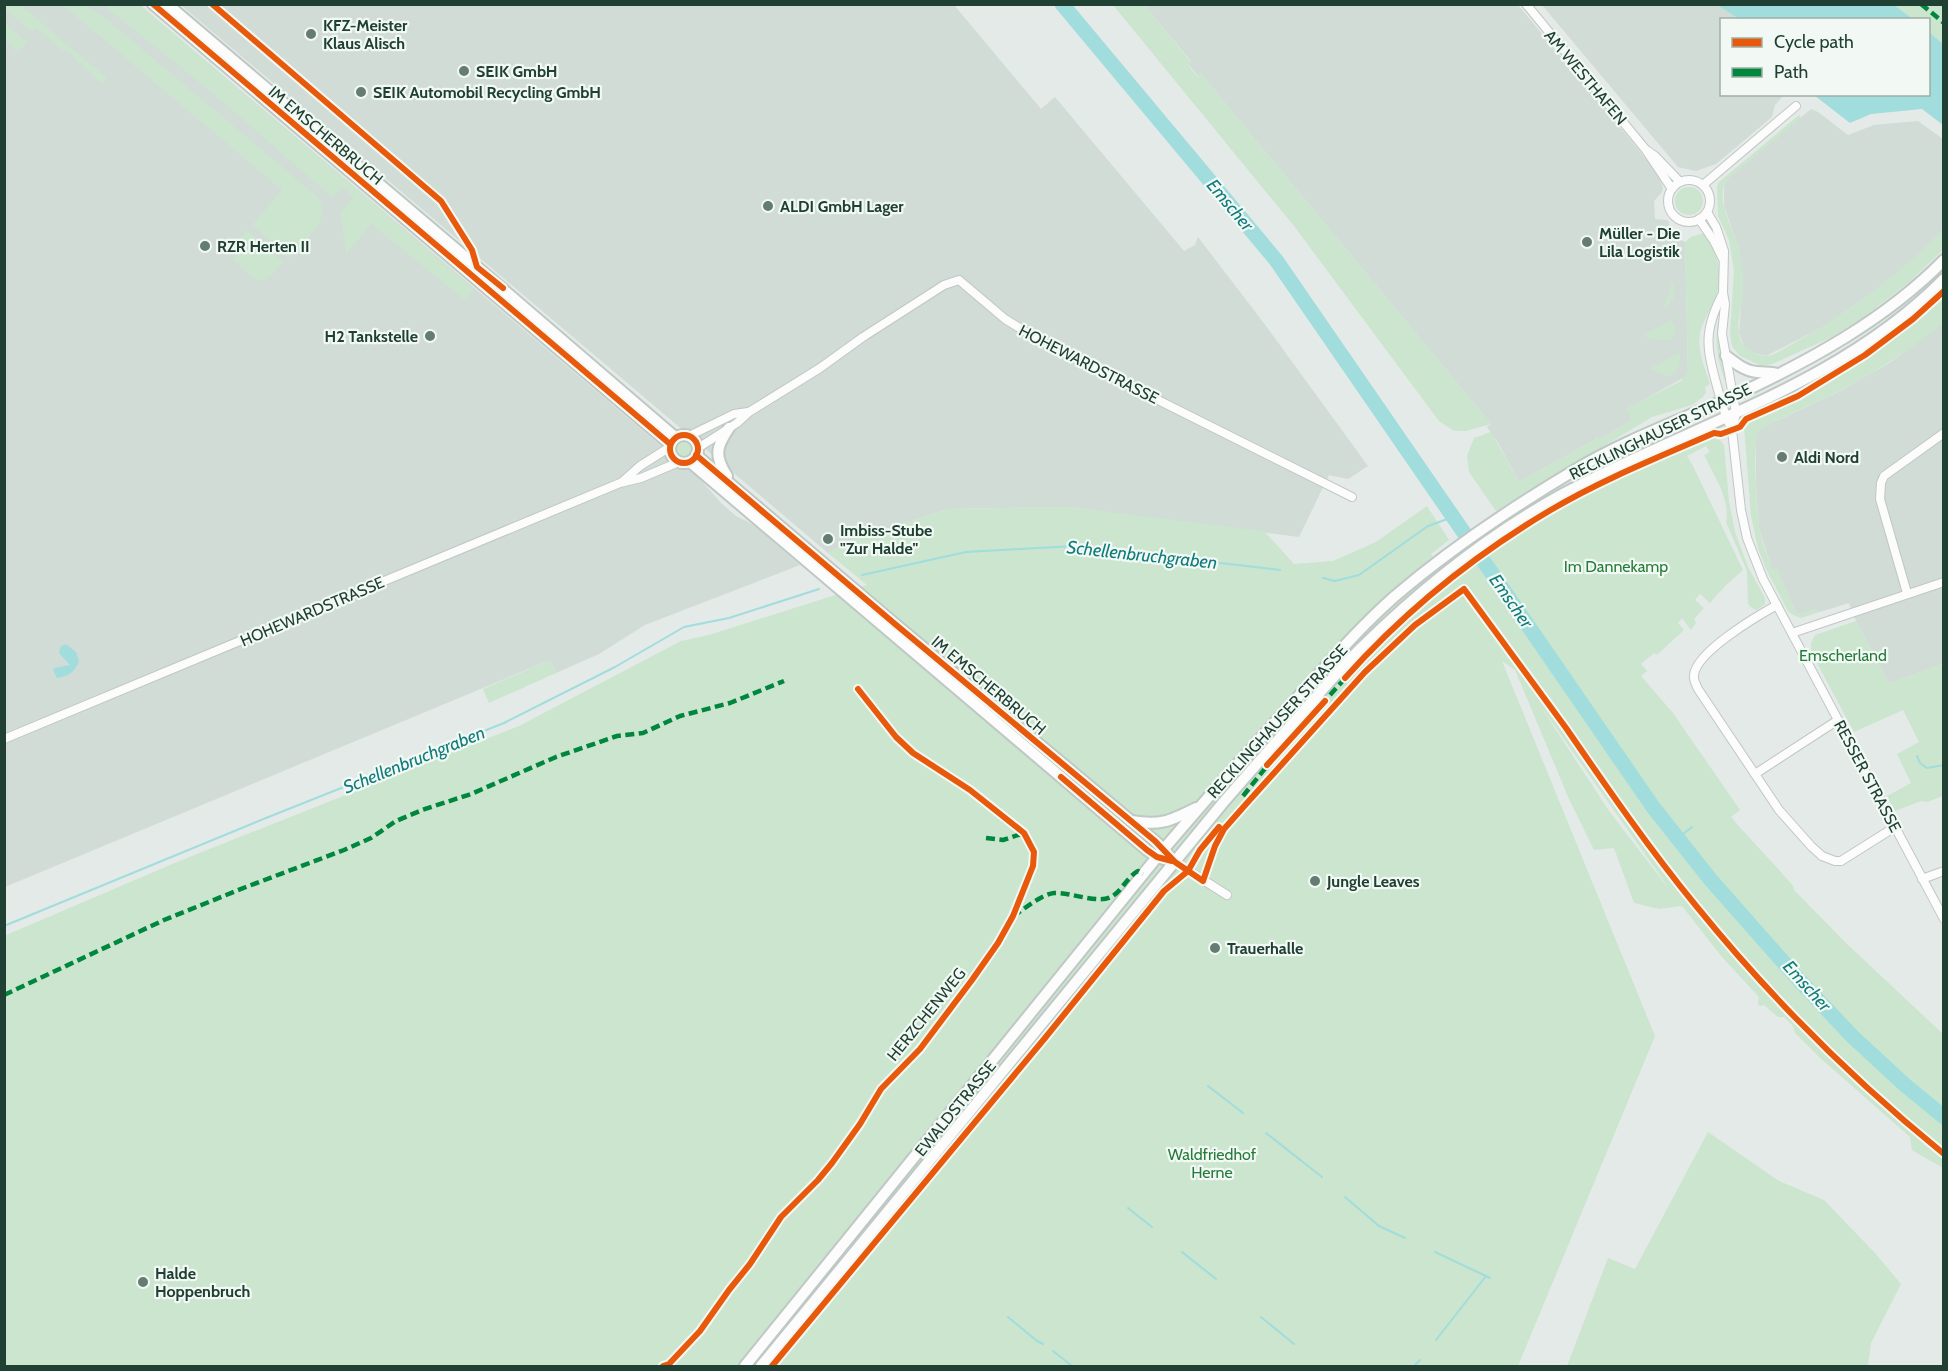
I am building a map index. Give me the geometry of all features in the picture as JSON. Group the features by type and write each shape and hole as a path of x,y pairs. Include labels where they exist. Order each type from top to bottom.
{"main road":[{"name":"IM EMSCHERBRUCH","path":"153,4 486,281"},
{"name":"IM EMSCHERBRUCH","path":"167,4 672,443 671,456 691,457 734,486 904,632 1131,821 1161,853"},
{"name":"RECKLINGHAUSER STRASSE","path":"1161,853 1346,644 1393,598 1454,549 1578,468 1619,446 1734,396 1816,354 1901,298 1944,260"},
{"name":"RECKLINGHAUSER STRASSE","path":"1175,862 1265,753 1359,650 1408,603 1462,560 1541,507 1615,467 1736,413 1810,377 1848,355 1906,313 1944,279"},
{"path":"1726,356 1743,368 1778,374"},
{"path":"729,428 720,441 717,452 719,465 734,486"},
{"path":"672,443 682,435 689,436"},
{"name":"IM EMSCHERBRUCH","path":"689,436 697,443 691,457"},
{"name":"IM EMSCHERBRUCH","path":"691,457 1161,853 1175,862"},
{"path":"1131,821 1152,824 1166,821 1200,807"},
{"name":"EWALDSTRASSE","path":"745,1366 1161,853"},
{"name":"EWALDSTRASSE","path":"761,1366 1175,862"}],"street":[{"name":"AM WESTHAFEN","path":"1526,4 1646,150 1672,189 1668,200 1672,212 1688,222 1699,219"},
{"path":"1703,185 1796,106"},
{"name":"AM WESTHAFEN","path":"1646,150 1680,182"},
{"path":"1672,189 1680,182 1692,180 1703,185 1710,198 1707,212 1699,219 1723,259"},
{"path":"1707,212 1721,239 1724,251 1725,304 1722,334 1736,413"},
{"name":"HOHEWARDSTRASSE","path":"4,739 620,483 641,478 691,457 749,412 820,368 863,337 944,285 959,280 1005,319 1044,343 1352,497"},
{"path":"1723,293 1710,326 1707,346 1725,418 1732,430"},
{"name":"HOHEWARDSTRASSE","path":"689,436 734,414 749,412"},
{"name":"RESSER STRASSE","path":"1736,413 1732,430 1741,510 1754,558 1944,919"},
{"path":"1907,593 1880,498 1881,483 1890,470 1944,433"},
{"name":"HOHEWARDSTRASSE","path":"620,483 672,443"},
{"path":"1792,633 1944,582"},
{"path":"1777,605 1738,629 1699,662 1694,676 1698,689 1779,810 1811,846 1829,860 1847,858 1895,828"},
{"path":"1755,774 1838,720"},
{"path":"1175,862 1227,895"},
{"path":"1922,879 1944,871"}],"shaded area":[{"path":"5,5 140,5 700,479 736,516 754,525 800,565 645,625 599,654 556,673 550,660 5,887"},
{"path":"181,5 954,5 1041,109 1055,97 1184,251 1195,245 1198,237 1368,466 1348,479 1329,475 1299,537 1068,507 948,509 847,542 828,553"},
{"path":"1144,5 1518,5 1659,176 1663,188 1654,201 1655,219 1667,220 1670,235 1685,242 1688,372 1685,377 1627,409 1632,420 1600,439 1595,438 1519,482 1487,427 1491,424 1201,74 1198,76 1188,64 1191,61"},
{"path":"1542,5 1717,5 1737,18 1720,18 1720,96 1783,96 1775,105 1772,117 1716,164 1696,171 1678,167"},
{"path":"1811,109 1848,135 1874,125 1918,121 1943,139 1943,230 1917,256 1872,293 1823,327 1766,356 1751,352 1744,346 1739,333 1743,281 1739,248 1724,206 1724,186 1728,178"},
{"path":"1943,323 1943,664 1889,683 1849,603 1820,612 1816,609 1801,614 1796,613 1777,569 1772,570 1759,528 1756,435 1761,428 1840,391 1891,362"}],"green space":[{"path":"5,4 21,5 107,78 102,84 66,50 64,52 36,28 32,32 5,9"},
{"path":"63,5 84,5 104,17 319,198 322,215 319,223 289,258 252,225 282,190"},
{"path":"108,5 140,5 473,288 466,301 371,224 348,251 347,256 340,213 354,197 342,187 332,197 208,89 107,8"},
{"path":"1113,5 1144,5 1191,62 1188,65 1197,76 1201,74 1491,424 1466,431 1454,431 1439,421 1294,226"},
{"path":"1894,5 1943,5 1943,44 1930,33 1930,18 1912,18"},
{"path":"5,23 27,42 18,52 5,40"},
{"path":"1799,115 1801,118 1728,178 1724,187 1726,215 1738,243 1741,257 1743,288 1739,331 1746,348 1759,355 1769,356 1815,331 1873,292 1943,230 1943,250 1908,283 1865,316 1832,337 1772,364 1762,366 1740,356 1732,346 1730,334 1734,271 1729,240 1718,216 1717,186"},
{"path":"1689,187 1699,191 1703,201 1699,211 1689,215 1679,211 1675,201 1679,191"},
{"path":"247,230 283,262 263,280 255,279 232,259 246,243 240,238"},
{"path":"1704,233 1717,258 1719,285 1702,326 1699,340 1710,384 1705,387 1706,392 1703,397 1692,405 1652,417 1496,511 1469,472 1467,456 1474,438 1491,432 1519,482 1596,439 1595,437 1598,436 1600,439 1632,420 1626,409 1681,381 1688,372 1685,242 1691,237"},
{"path":"1672,282 1674,297 1667,308 1664,307"},
{"path":"1943,293 1943,323 1919,342 1854,383 1759,431 1755,461 1756,492 1759,526 1766,553 1772,569 1777,568 1796,613 1801,614 1816,609 1820,612 1801,618 1793,615 1788,611 1766,569 1758,548 1751,516 1744,427 1750,419 1800,397 1866,356 1904,329"},
{"path":"1719,317 1728,379 1725,381 1717,349"},
{"path":"1671,320 1675,330 1670,340 1645,337 1645,334"},
{"path":"1679,353 1679,366 1671,376 1649,369"},
{"path":"1712,437 1724,445 1729,501 1735,532 1748,567 1765,598 1765,604 1757,610 1748,604 1747,571 1726,522 1724,496 1704,455 1710,452 1706,446 1687,456 1743,570 1710,603 1700,594 1695,600 1704,608 1694,619 1696,623 1691,630 1682,618 1678,623 1684,630 1657,655 1654,653 1641,664 1647,671 1641,676 1673,713 1740,810 1731,817 1793,886 1794,890 1847,944 1943,1034 1943,1168 1912,1150 1910,1137 1818,1056 1795,1033 1793,1026 1784,1017 1778,1017 1764,1005 1760,1006 1759,997 1722,957 1682,906 1659,909 1634,903 1614,848 1594,850 1569,799 1515,670 1502,661 1655,1036 1518,1366 5,1366 4,936 177,862 519,726 681,641 709,635 867,585 828,553 846,542 948,509 1068,507 1264,531 1294,564 1333,561 1376,542 1427,506 1449,540 1431,554 1449,581 1507,539 1550,512 1588,491","holes":["1537,701 1666,884 1609,811"]},
{"path":"681,441 687,441 692,449 690,455 681,457 676,452 676,446"},
{"name":"Emscherland","path":"1856,621 1889,683 1943,664 1943,796 1895,811 1887,796 1911,783 1897,754 1919,742 1903,710 1854,732 1811,652 1811,643 1815,635"},
{"path":"550,660 556,673 489,703 483,689"},
{"path":"1708,1132 1779,1181 1824,1200 1901,1284 1871,1343 1868,1366 1567,1366 1608,1258 1635,1269"}],"water":[{"path":"1717,5 1894,5 1912,18 1737,18"},
{"path":"1930,33 1943,44 1943,125 1922,109 1871,114 1850,123 1815,96 1930,96"},
{"path":"66,644 76,652 79,661 71,673 57,678 54,668 70,665 59,653 61,646"}],"waterway":[{"name":"Emscher","path":"1062,4 1276,260 1653,807 1710,879 1853,1037 1944,1117"},
{"name":"Schellenbruchgraben","path":"1323,578 1335,581 1359,575 1428,526 1453,517"},
{"name":"Schellenbruchgraben","path":"862,575 966,552 1074,546 1280,570"},
{"name":"Schellenbruchgraben","path":"4,926 504,723 615,667 684,627 729,618 819,589"},
{"path":"1917,756 1920,763 1927,768 1944,765"},
{"path":"1678,838 1692,827"},
{"path":"1208,1086 1243,1113"},
{"path":"1266,1133 1322,1177"},
{"path":"1345,1197 1379,1226 1405,1238"},
{"path":"1128,1208 1152,1227"},
{"path":"1182,1252 1216,1279"},
{"path":"1435,1252 1490,1278"},
{"path":"1436,1340 1486,1276"},
{"path":"1008,1317 1043,1344"},
{"path":"1261,1317 1294,1344"},
{"path":"1053,1351 1072,1366"},
{"path":"1414,1366 1420,1360"}],"marked path":[{"path":"1921,4 1944,23"},
{"path":"1321,705 1349,674"},
{"path":"4,995 164,920 344,850 371,838 396,821 422,810 471,794 556,757 617,736 643,733 680,716 730,703 784,681"},
{"path":"1243,796 1271,761"},
{"path":"986,838 1003,840 1024,833"},
{"path":"1013,916 1038,899 1054,893 1105,899 1111,897 1138,871 1143,874"}],"cycle path":[{"path":"153,4 670,444"},
{"path":"212,4 441,201 472,250 477,267 503,288"},
{"path":"1345,678 1415,608 1467,566 1521,528 1610,479 1714,433 1721,434 1740,427 1746,419 1798,396 1865,355 1913,319 1944,291"},
{"path":"684,435 694,439 698,449 694,459 684,463 674,459 670,449 674,439 684,435"},
{"path":"696,455 1155,841 1175,862 1203,881 1215,846 1224,829 1247,803 1365,672 1415,625 1464,589 1646,841 1725,941 1814,1037 1877,1097 1944,1154"},
{"name":"HERZCHENWEG","path":"663,1366 669,1364 700,1331 750,1264 781,1217 832,1163 860,1124 881,1089 920,1049 972,980 998,943 1013,916 1033,866 1034,852 1024,833 970,790 913,753 896,737 858,689"},
{"path":"1267,765 1325,701"},
{"path":"1061,777 1147,850 1157,857 1172,861"},
{"path":"772,1366 1164,891 1188,871 1200,850 1219,827"}],"place":[{"name":"KFZ-Meister Klaus Alisch","path":"311,34"},
{"name":"SEIK GmbH","path":"464,71"},
{"name":"SEIK Automobil Recycling GmbH","path":"361,92"},
{"name":"ALDI GmbH Lager","path":"768,206"},
{"name":"Müller - Die Lila Logistik","path":"1587,242"},
{"name":"RZR Herten II","path":"205,246"},
{"name":"H2 Tankstelle","path":"430,336"},
{"name":"Aldi Nord","path":"1782,457"},
{"name":"Imbiss-Stube \"Zur Halde\"","path":"828,539"},
{"name":"Jungle Leaves","path":"1315,881"},
{"name":"Trauerhalle","path":"1215,948"},
{"name":"Halde Hoppenbruch","path":"143,1282"}],"park label":[{"name":"Im Dannekamp","path":"1616,566"},
{"name":"Waldfriedhof Herne","path":"1212,1163"}]}
